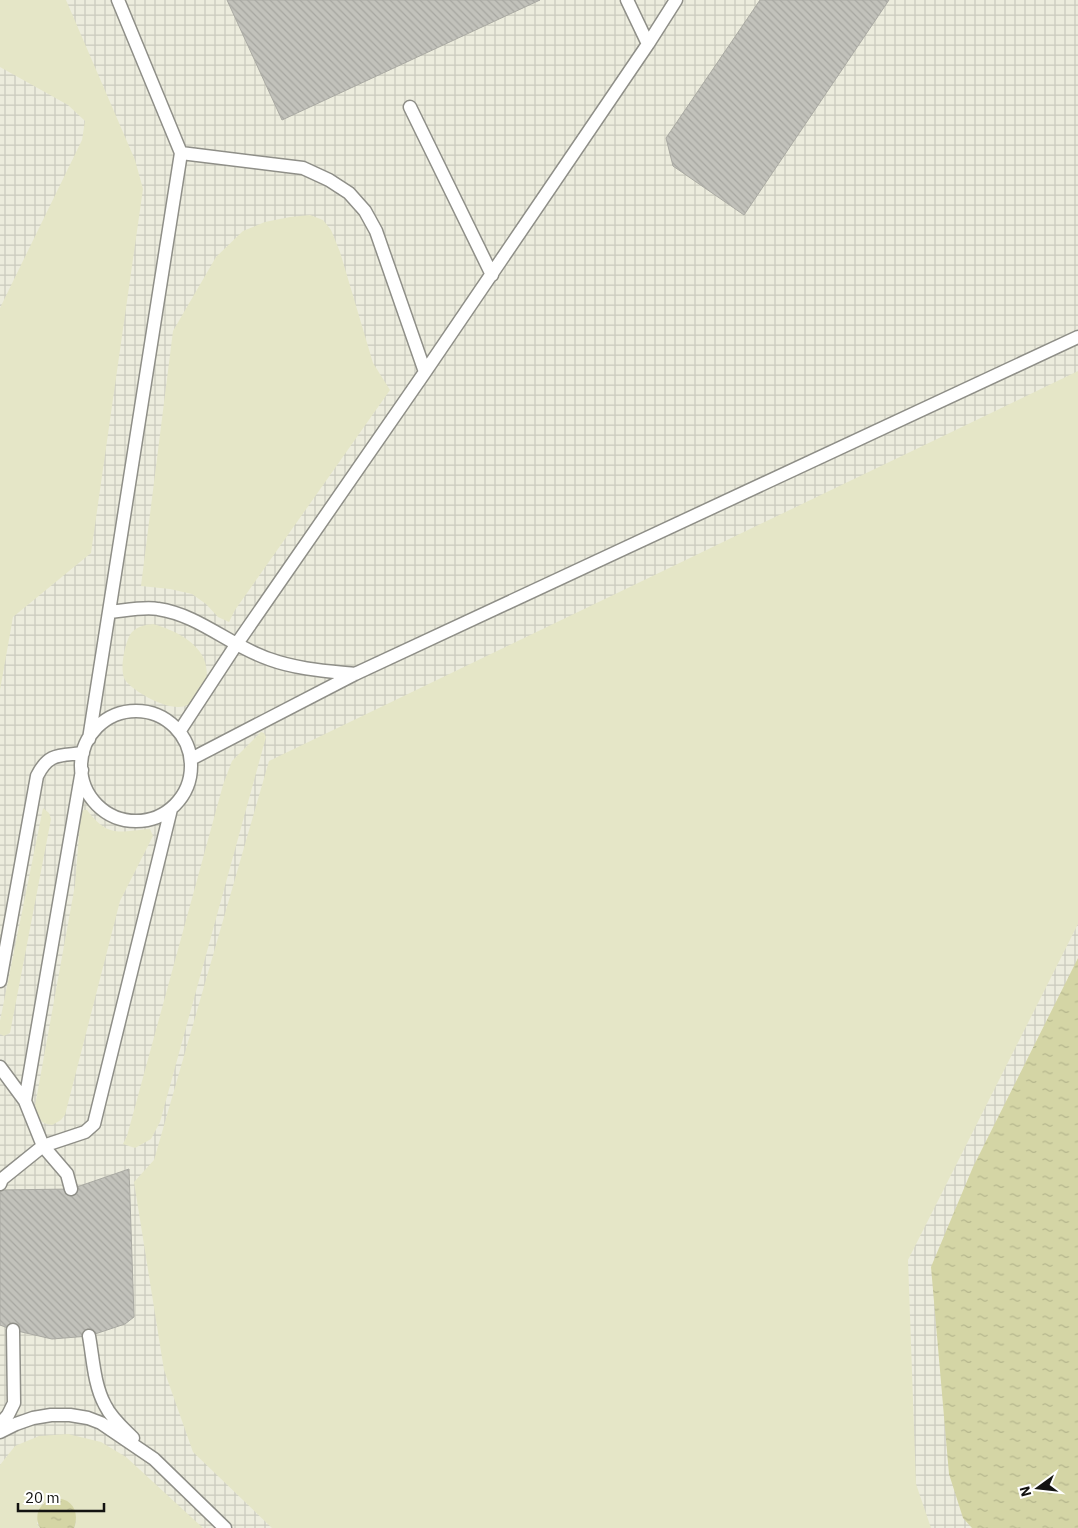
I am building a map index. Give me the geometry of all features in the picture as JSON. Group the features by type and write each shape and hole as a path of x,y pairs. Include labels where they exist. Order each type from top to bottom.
{"lane":[{"path":"89,739 181,153 118,0"},
{"path":"627,0 648,44"},
{"path":"179,732 236,645 492,275 676,0"},
{"path":"410,107 492,275"},
{"path":"181,153 303,168 329,180 349,193 365,211 376,231 426,372"},
{"path":"191,759 355,674 1078,337"},
{"path":"108,612 157,608 190,617 236,645 268,659 293,666 355,674"},
{"path":"25,1101 82,770 83,753 89,739 99,726 112,717 127,712 158,715 174,726 179,732 185,741 191,759 191,778 184,795 171,810 155,819 137,822 120,819 106,812 93,801 85,786 82,770"},
{"path":"0,981 37,776 52,756 83,753"},
{"path":"0,1184 2,1178 43,1146 85,1132 94,1124 171,810"},
{"path":"0,1067 25,1101 43,1146 66,1174 71,1188"},
{"path":"0,1424 8,1415 14,1403 13,1330"},
{"path":"89,1336 99,1391 104,1405 111,1415 154,1460 225,1528"},
{"path":"0,1432 33,1418 52,1415 79,1416 101,1423 154,1460"}],"shaded area":[{"path":"0,0 1078,0 1078,1528 0,1528"},
{"path":"0,0 66,0 135,160 143,189 91,553 13,617 0,690 0,308 82,140 85,121 68,105 0,67"},
{"path":"310,215 323,220 331,230 340,252 373,363 390,390 235,610 229,622 218,617 206,604 192,594 170,589 141,586 173,331 216,257 243,231 265,222"},
{"path":"1078,371 1078,924 908,1260 916,1484 931,1528 272,1528 193,1452 164,1370 134,1182 154,1160 269,761"},
{"path":"153,624 184,637 200,652 205,661 207,671 205,683 199,695 189,704 182,707 165,705 155,701 137,691 123,676 125,648 129,636 139,627"},
{"path":"261,732 266,737 160,1122 151,1139 135,1148 123,1144 127,1136 223,785 232,761"},
{"path":"43,808 49,813 51,819 10,1033 4,1036 0,1034 0,1021"},
{"path":"87,810 108,829 122,832 150,829 153,836 120,901 65,1115 61,1120 52,1125 40,1119 35,1106 75,885 81,811"},
{"path":"68,1434 101,1442 126,1457 203,1528 74,1528 76,1522 54,1498 42,1504 37,1524 40,1528 0,1528 0,1465 15,1446 39,1436"}],"water":[{"path":"1078,958 1078,1528 972,1528 963,1518 949,1474 931,1267 973,1167"},
{"path":"54,1498 66,1500 73,1507 76,1516 74,1528 40,1528 37,1518 39,1510 45,1503"}],"building":[{"path":"227,0 540,0 282,120"},
{"path":"760,0 889,0 744,215 673,166 666,138"},
{"path":"129,1169 134,1317 125,1324 89,1336 52,1339 0,1325 0,1190 71,1189"}]}
